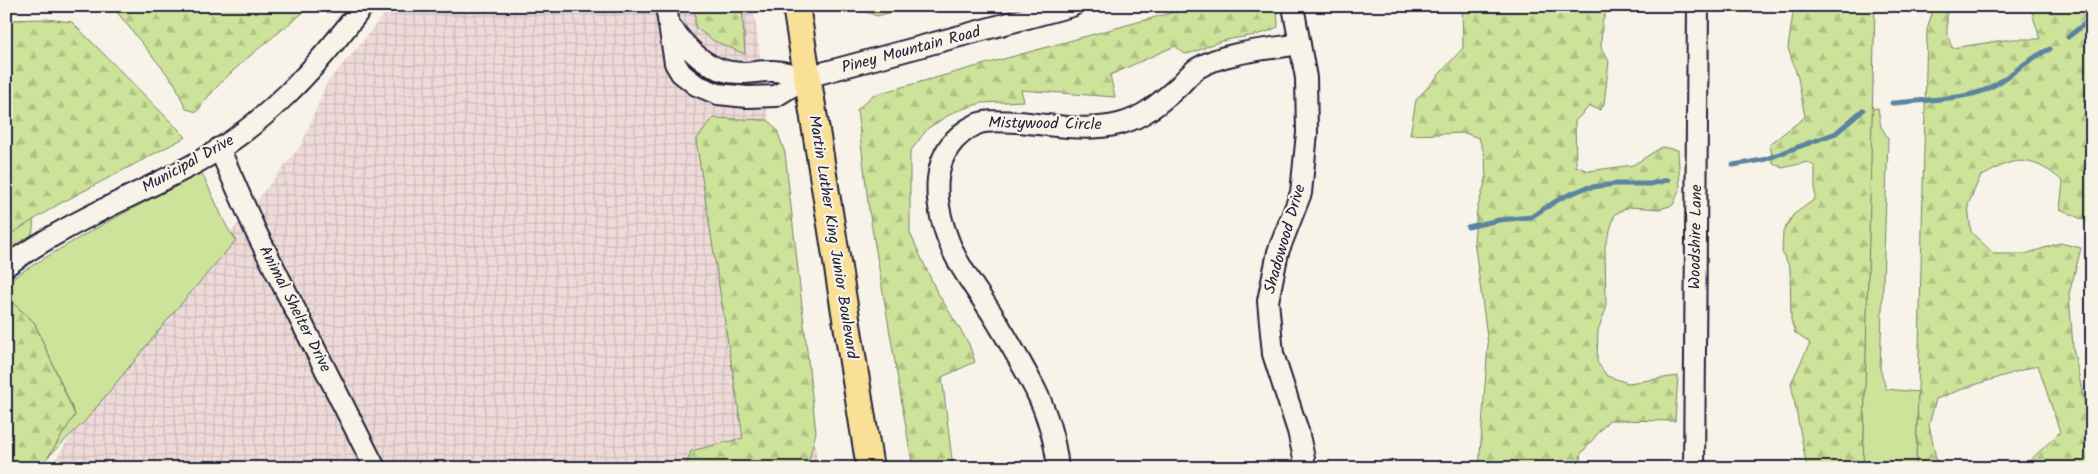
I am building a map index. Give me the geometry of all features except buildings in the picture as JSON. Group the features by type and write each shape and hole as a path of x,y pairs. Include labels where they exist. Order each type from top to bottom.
{"main road":[{"name":"Martin Luther King Junior Boulevard","path":"796,6 870,468"}],"street":[{"name":"Municipal Drive","path":"6,266 68,226 220,148 273,107 307,75 363,6"},
{"path":"666,6 676,63 681,73 696,85 718,94 747,97 776,96 807,77"},
{"name":"Piney Mountain Road","path":"807,77 1072,6"},
{"name":"Shadowood Drive","path":"1294,6 1306,78 1307,117 1301,193 1278,252 1268,301 1273,354 1298,431 1304,458 1304,468"},
{"name":"Woodshire Lane","path":"1694,468 1698,6"},
{"name":"Mistywood Circle","path":"1058,468 1048,418 1036,390 952,250 942,220 936,185 941,159 956,139 978,124 999,121 1075,128 1119,124 1137,118 1152,109 1197,68 1210,62 1241,54 1300,44"},
{"name":"Animal Shelter Drive","path":"220,148 256,232 375,468"}],"shaded area":[{"path":"390,6 753,6 818,468 49,468 94,403 302,144 327,82 360,45"}],"green space":[{"path":"112,6 311,6 235,69 220,83 197,112 186,109 175,84"},
{"path":"695,6 742,6 745,54 714,41 695,27"},
{"path":"851,6 914,6 877,16"},
{"path":"1196,6 1277,6 1278,27 1257,35 1219,42 1185,54 1175,46 1110,75 1115,97 1021,90 1024,101 981,103 954,112 928,128 910,152 910,233 936,290 969,344 975,362 942,377 953,468 913,468 869,210 857,110 873,95"},
{"path":"1462,6 1608,6 1602,23 1601,48 1609,61 1604,104 1600,110 1590,106 1575,121 1576,166 1589,171 1633,165 1662,147 1678,150 1680,188 1673,205 1660,209 1629,207 1615,214 1605,246 1606,309 1598,330 1597,362 1607,376 1628,383 1678,376 1675,421 1609,420 1580,455 1583,468 1479,468 1488,344 1474,240 1477,210 1486,179 1485,156 1479,138 1465,133 1410,135 1416,100 1463,48"},
{"path":"1794,6 1875,6 1863,468 1807,468 1791,383 1810,343 1795,333 1791,320 1790,268 1782,252 1783,232 1793,215 1815,199 1815,167 1808,162 1782,168 1773,163 1770,144 1805,117 1798,78 1788,48"},
{"path":"1934,6 1947,10 1947,34 1952,48 2012,39 2040,39 2030,6 2092,6 2092,210 2088,222 2060,209 2063,182 2053,173 2034,163 2020,161 2001,166 1980,177 1968,205 1971,232 1994,254 2025,254 2060,243 2081,248 2069,294 2073,347 2085,405 2092,419 2092,468 2022,468 2060,432 2038,365 1936,399 1929,425 1938,468 1916,468 1927,30"},
{"path":"46,19 72,22 186,137 59,204 6,237 6,20"},
{"path":"1878,108 1881,127 1888,138 1880,368 1886,389 1918,392 1916,468 1863,468 1872,109"},
{"path":"713,118 768,120 777,130 785,153 816,432 807,468 685,468 691,451 743,438 696,140"},
{"path":"202,173 227,227 236,240 174,312 86,420 48,457 75,414 34,322 6,297 6,282 54,252"},
{"path":"33,219 32,232 27,241 6,254 6,237"},
{"path":"6,297 34,322 75,415 48,457 37,468 6,468"}],"waterway":[{"path":"2068,37 2092,18"},
{"path":"1892,103 1965,96 1985,90 2050,49"},
{"path":"1733,165 1763,160 1836,133 1863,110"},
{"path":"1468,227 1499,220 1531,217 1561,198 1585,188 1615,184 1650,184 1668,180"}]}
